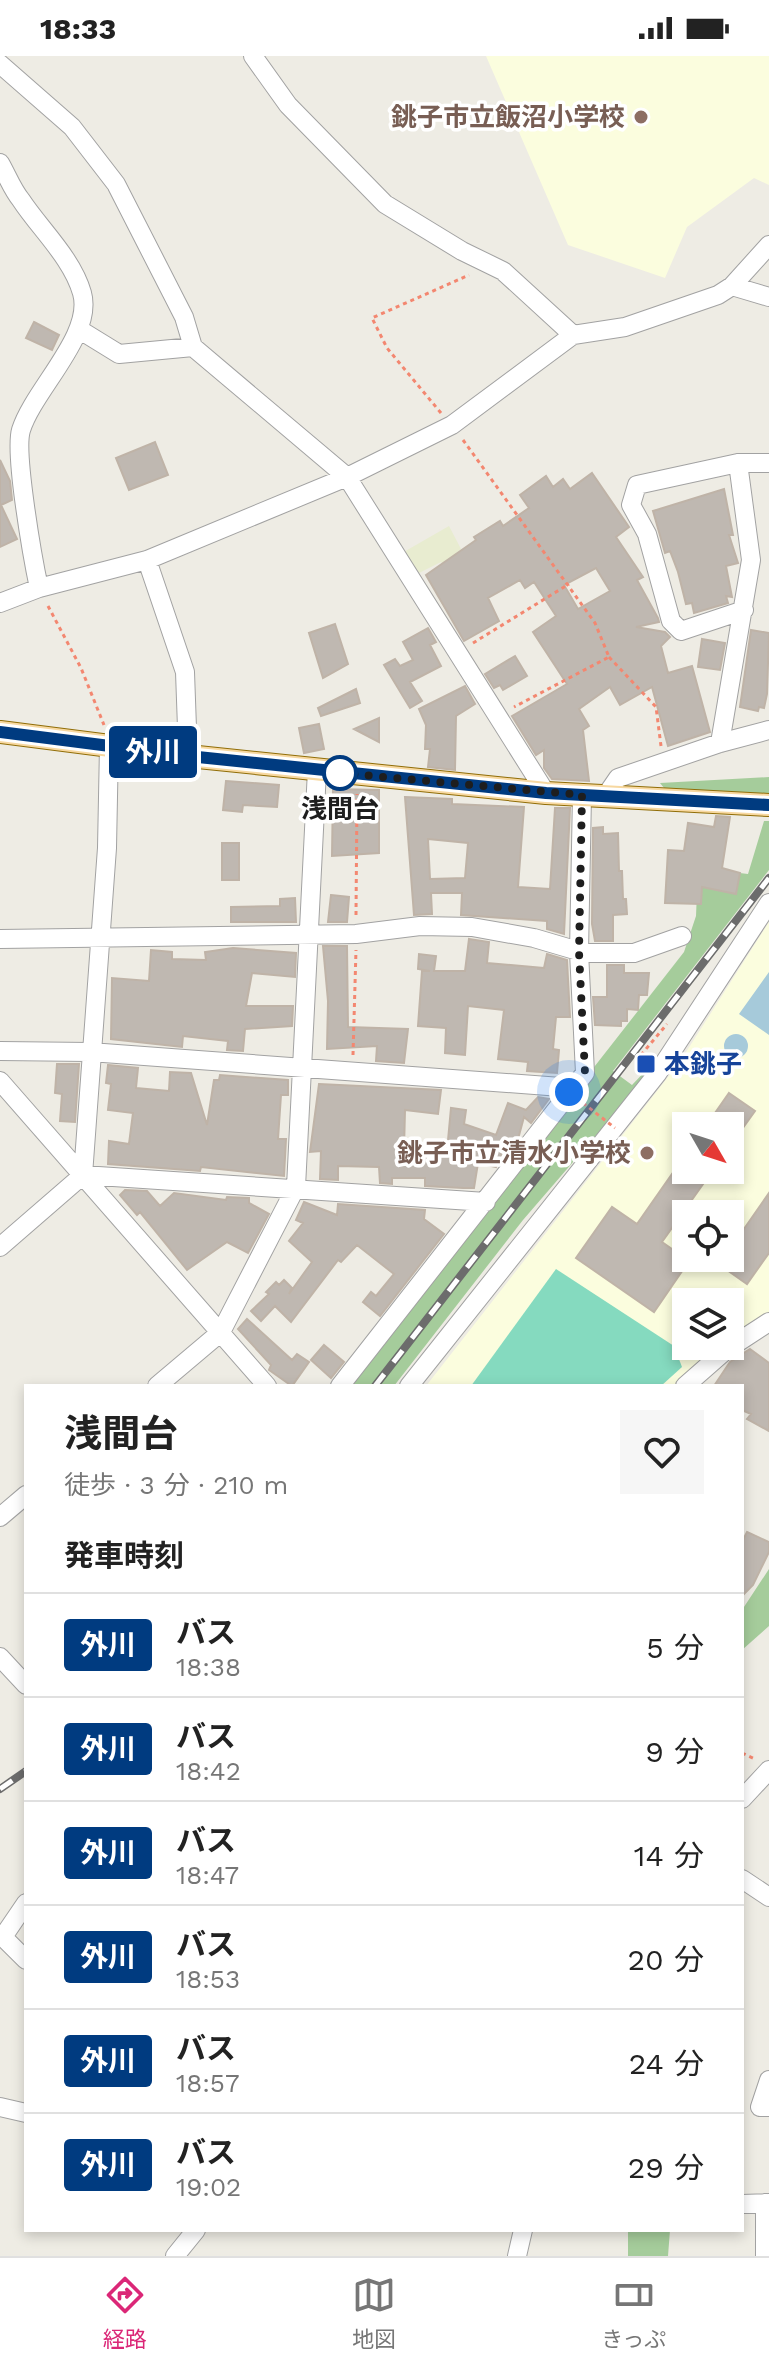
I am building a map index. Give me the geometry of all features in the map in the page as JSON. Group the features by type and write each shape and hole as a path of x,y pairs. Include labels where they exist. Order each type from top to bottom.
{"main road":[{"path":"0,732 188,756 546,793 769,805"}],"street":[{"path":"253,56 288,105 385,204 503,271 573,335"},
{"path":"0,64 72,127 116,184 184,317 193,347 347,477 546,793"},
{"path":"0,163 18,198 61,255 82,294 80,330 45,382 20,432 29,540 39,588"},
{"path":"0,603 39,588 147,560 347,477 452,425 573,335 625,327 689,308 732,286 769,245"},
{"path":"732,286 769,297"},
{"path":"80,330 119,354 193,347"},
{"path":"720,743 751,560 738,463"},
{"path":"744,610 681,631 671,621 647,534 631,505 637,485 738,463 769,463"},
{"path":"147,560 185,672 188,756"},
{"path":"607,794 618,778 720,743 769,730"},
{"path":"83,1175 107,848 109,746"},
{"path":"159,1384 221,1332 296,1187 306,933 317,770"},
{"path":"342,1384 486,1202 576,1097 585,1073 579,952 582,795"},
{"path":"411,1384 657,1074 769,903"},
{"path":"0,939 356,934 420,926 472,927 534,938 579,952 634,953 682,936"},
{"path":"0,1051 90,1052 561,1087 576,1097"},
{"path":"0,1081 265,1384"},
{"path":"0,1247 83,1175 486,1202"},
{"path":"687,1384 726,1350 769,1322"},
{"path":"0,1517 24,1497"},
{"path":"0,1657 24,1683"},
{"path":"744,1796 764,1765"},
{"path":"744,1880 769,1897"},
{"path":"24,1906 2,1936 24,1958"},
{"path":"764,2107 769,2080"},
{"path":"0,2107 24,2113"},
{"path":"744,2204 767,2203 765,2256"},
{"path":"175,2256 194,2232"},
{"path":"517,2256 523,2232"}],"path":[{"path":"491,265 372,318 387,348 452,425 569,584 595,623 609,657 656,707 663,763"},
{"path":"457,653 569,584"},
{"path":"39,588 81,668 109,746"},
{"path":"496,716 609,657"},
{"path":"576,1097 615,1128"},
{"path":"744,1754 764,1765"}],"shaded area":[{"name":"銚子市立飯沼小学校","path":"486,56 769,56 769,185 754,178 687,227 665,278 568,245"},
{"path":"449,526 461,549 456,553 458,559 446,568 441,562 413,576 402,553"},
{"name":"銚子市立清水小学校","path":"769,922 769,1315 744,1332 744,1288 672,1288 672,1360 707,1360 680,1384 428,1384 679,1063"}],"green space":[{"path":"769,777 769,797 669,794 660,783"},
{"path":"764,821 769,821 769,870 613,1071 632,1085 652,1064 630,1096 523,1220 396,1384 347,1384 684,952 696,916 698,868 748,874"},
{"path":"556,1269 672,1345 672,1360 679,1360 682,1367 663,1384 472,1384"},
{"path":"769,1569 769,1626 744,1648 744,1607"},
{"path":"628,2232 670,2232 668,2256 628,2256"}],"water":[{"path":"769,972 769,1035 739,1014"},
{"path":"731,1034 741,1034 748,1041 748,1051 741,1058 731,1058 724,1051 724,1041"}],"building":[{"path":"34,322 59,335 52,350 26,338"},
{"path":"155,442 168,475 129,490 116,458"},
{"path":"0,460 10,481 12,500 1,505 17,539 0,547"},
{"path":"592,473 629,527 616,537 643,577 637,580 659,622 636,627 665,632 670,637 661,646 668,673 692,666 710,732 668,746 652,687 620,705 610,687 579,709 589,726 583,730 589,781 552,779 544,768 544,750 536,755 512,716 567,684 533,632 556,616 534,582 525,588 520,580 488,598 499,621 464,641 426,575 476,540 474,537 500,521 503,526 529,508 520,495 546,476 553,487 563,479 570,489","holes":["596,568 610,591 578,609 564,585"]},
{"path":"724,489 733,535 729,535 738,563 726,566 732,597 726,596 728,603 694,613 692,603 686,604 670,551 665,553 653,511"},
{"path":"335,624 348,664 323,678 309,633"},
{"path":"428,628 436,642 430,645 441,666 410,682 422,701 410,708 384,665 395,659 400,666 413,660 403,642"},
{"path":"751,630 769,633 767,694 764,708 759,707 758,711 740,707"},
{"path":"702,639 725,643 720,670 698,667"},
{"path":"515,656 527,676 503,690 500,685 494,688 485,674"},
{"path":"465,686 475,704 456,716 455,770 428,767 430,749 425,749 426,725 419,709"},
{"path":"356,689 360,703 321,716 318,708"},
{"path":"379,718 379,742 354,729"},
{"path":"319,724 324,749 304,753 299,728"},
{"path":"226,781 279,785 277,807 243,805 242,812 223,810"},
{"path":"333,789 379,790 379,853 332,856"},
{"path":"405,797 452,799 452,804 524,807 518,887 550,889 555,808 570,808 564,934 547,929 547,921 461,915 462,893 431,893 432,914 414,915","holes":["428,839 468,843 465,878 430,879"]},
{"path":"716,816 730,817 722,868 740,873 736,894 702,887 701,904 665,903 668,850 684,851 688,823 714,827"},
{"path":"603,827 603,834 618,833 619,871 622,871 623,899 626,899 627,914 613,915 613,941 595,941 592,924 593,828"},
{"path":"222,843 239,843 239,880 222,880"},
{"path":"331,895 349,897 347,922 328,922"},
{"path":"295,898 296,922 231,922 231,907 280,906 280,899"},
{"path":"469,939 489,942 487,963 544,968 547,954 567,960 570,1017 556,1017 553,1049 559,1050 557,1073 527,1071 528,1062 498,1059 504,1010 468,1006 465,1055 445,1053 446,1028 418,1026 422,971 430,971 418,969 419,954 436,956 434,971 465,971"},
{"path":"323,946 347,946 348,1027 408,1029 404,1063 376,1061 377,1046 327,1049 328,1001"},
{"path":"233,948 296,953 295,977 252,973 246,1006 293,1006 292,1026 245,1029 243,1051 227,1050 228,1041 183,1036 182,1047 111,1039 112,978 149,981 151,950 172,952 172,959 206,960 205,952"},
{"path":"607,965 624,965 624,973 649,973 647,995 639,995 638,1010 627,1009 627,1021 621,1021 621,1026 595,1025 593,997 607,997"},
{"path":"57,1064 79,1064 75,1122 60,1121 62,1094 55,1093"},
{"path":"108,1065 138,1068 136,1088 169,1091 170,1072 191,1073 207,1125 214,1080 219,1080 220,1075 288,1080 288,1095 281,1095 278,1139 286,1139 284,1176 201,1167 200,1171 108,1164 109,1141 129,1144 133,1113 108,1110 111,1084 106,1083"},
{"path":"319,1084 441,1090 438,1114 405,1110 404,1150 418,1151 447,1151 451,1108 466,1110 464,1124 496,1135 508,1103 526,1110 538,1097 549,1099 531,1123 524,1117 518,1139 511,1148 505,1146 496,1167 478,1163 474,1188 425,1186 425,1178 392,1178 392,1184 380,1183 379,1167 338,1166 338,1180 320,1179 321,1151 310,1152"},
{"path":"729,1093 755,1111 744,1126 744,1112 716,1112"},
{"path":"672,1174 672,1184 703,1184 692,1200 672,1200 672,1228 662,1242 672,1249 672,1272 681,1272 654,1312 576,1258 612,1207 637,1224"},
{"path":"125,1190 147,1191 160,1206 174,1193 226,1200 227,1197 249,1198 249,1203 269,1214 248,1253 227,1242 187,1270 140,1212 137,1215 120,1195"},
{"path":"769,1193 769,1253 747,1284 730,1272 744,1272 744,1229"},
{"path":"304,1202 337,1215 338,1204 425,1210 424,1219 444,1234 380,1316 363,1302 371,1292 376,1296 394,1274 357,1245 341,1262 338,1260 291,1322 275,1306 261,1321 251,1311 269,1294 266,1292 276,1282 279,1285 284,1280 292,1288 289,1294 312,1262 289,1241 303,1223 296,1220"},
{"path":"247,1319 292,1360 297,1354 309,1362 293,1384 289,1384 269,1370 271,1365 238,1329"},
{"path":"324,1345 344,1362 331,1378 311,1360"},
{"path":"750,1349 769,1363 769,1431 747,1419 751,1414 744,1411 744,1384 715,1384 730,1362 744,1360 744,1353"},
{"path":"747,1532 769,1542 769,1552 753,1585 744,1594 744,1538"}],"railway":[{"path":"377,1384 769,878"},
{"path":"0,1789 24,1772"}],"bus line":[{"name":"外川","path":"0,732 357,775 546,793 769,805"}],"place":[{"name":"銚子市立飯沼小学校","path":"641,117"},
{"name":"浅間台","path":"340,773"},
{"name":"本銚子","path":"646,1064"},
{"name":"銚子市立清水小学校","path":"647,1153"}],"route":[{"path":"340,773 337,772 582,795 579,952 585,1073 569,1092"}]}
